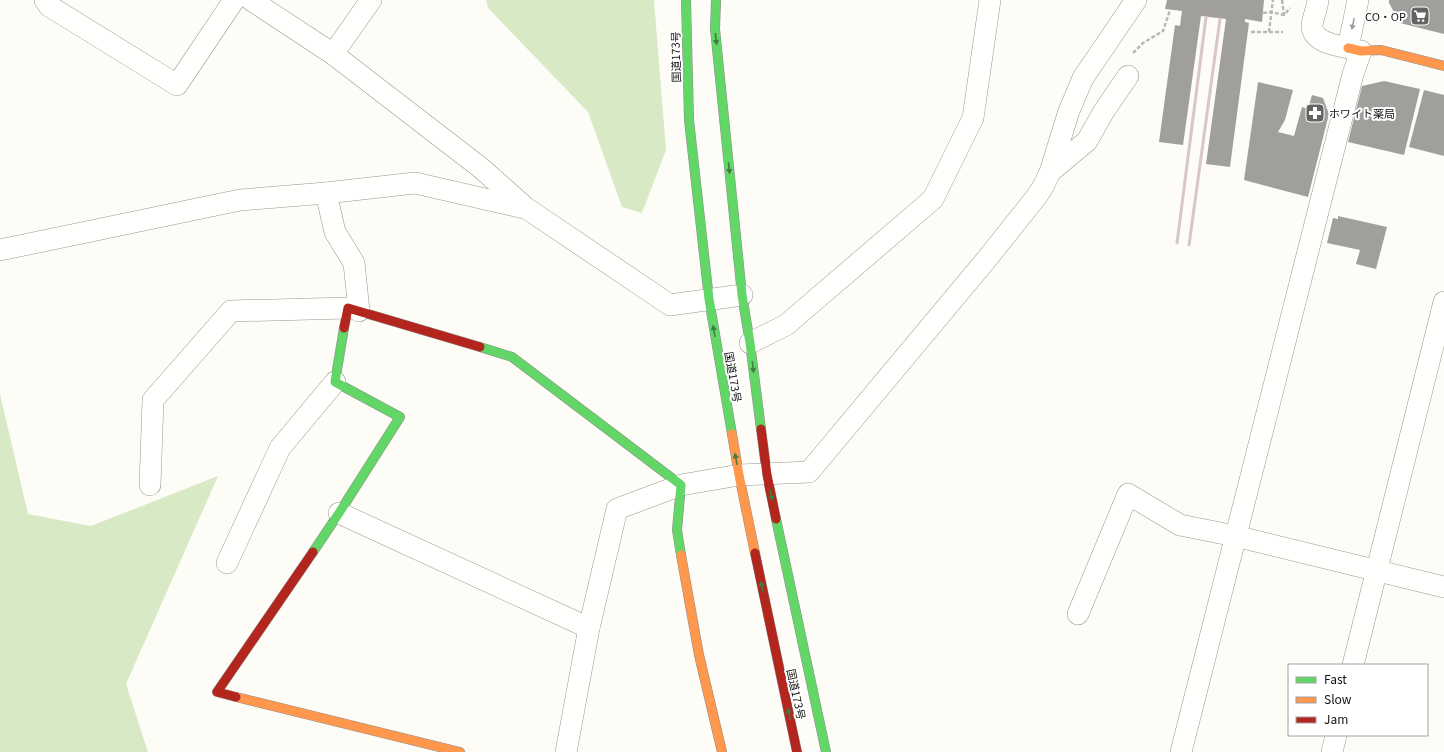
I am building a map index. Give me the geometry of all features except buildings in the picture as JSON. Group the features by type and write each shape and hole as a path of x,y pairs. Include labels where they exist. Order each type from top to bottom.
{"main road":[{"name":"国道173号","path":"686,0 689,120 709,299 739,475 797,752"},
{"name":"国道173号","path":"716,0 715,29 742,295 767,475 826,752"},
{"path":"1354,49 1381,50 1444,66"},
{"path":"460,752 217,692 340,513 400,417 335,382 354,309 512,357 681,485 677,530 698,655 722,752"}],"street":[{"path":"45,0 49,6 177,85 234,0"},
{"path":"251,0 333,54 481,168 526,208 670,304 742,295"},
{"path":"333,54 371,0"},
{"path":"750,344 786,325 933,199 973,118 990,0"},
{"path":"566,752 589,628 618,509 681,485 739,475 809,472 1037,196 1050,172 1069,111 1083,78 1136,0"},
{"path":"1318,0 1312,25 1313,31 1317,38 1327,43 1354,49"},
{"path":"1181,752 1353,74 1358,0"},
{"path":"1050,172 1087,141 1104,111 1128,76"},
{"path":"0,250 240,200 326,193 415,183 526,208"},
{"path":"150,485 153,400 231,311 354,309 354,263 335,232 326,193"},
{"path":"1353,664 1444,302"},
{"path":"227,563 280,448 335,382"},
{"path":"1078,614 1128,494 1180,525 1235,536 1444,587"},
{"path":"340,513 589,628"},
{"path":"1332,752 1336,736"}],"path":[{"path":"1269,32 1273,0"},
{"path":"1282,0 1284,15"},
{"path":"1284,15 1292,5"},
{"path":"1263,14 1271,12 1284,15"},
{"path":"1252,32 1283,32"}],"green space":[{"path":"486,0 654,0 666,150 642,213 622,207 588,112 488,8"},
{"path":"0,394 28,514 91,526 218,476 126,684 148,752 0,752"}],"railway":[{"path":"1177,243 1206,17"},
{"path":"1189,245 1220,19"}],"traffic: fast":[{"path":"686,0 689,120 709,299 732,434"},
{"path":"716,0 715,29 742,295 761,429"},
{"path":"313,552 400,417 335,382 344,328"},
{"path":"480,347 512,357 681,485 677,530 681,555"},
{"path":"776,519 826,752"}],"traffic: slow":[{"path":"1348,48 1361,51 1381,50 1444,66"},
{"path":"732,434 755,553"},
{"path":"681,555 699,655 722,752"},
{"path":"236,697 460,752"}],"traffic: jam":[{"path":"344,328 348,308 480,347"},
{"path":"761,429 767,475 776,519"},
{"path":"236,697 217,692 313,552"},
{"path":"755,553 797,752"}],"place":[{"name":"CO・OP","path":"1420,16"},
{"name":"ホワイト薬局","path":"1315,113"}]}
